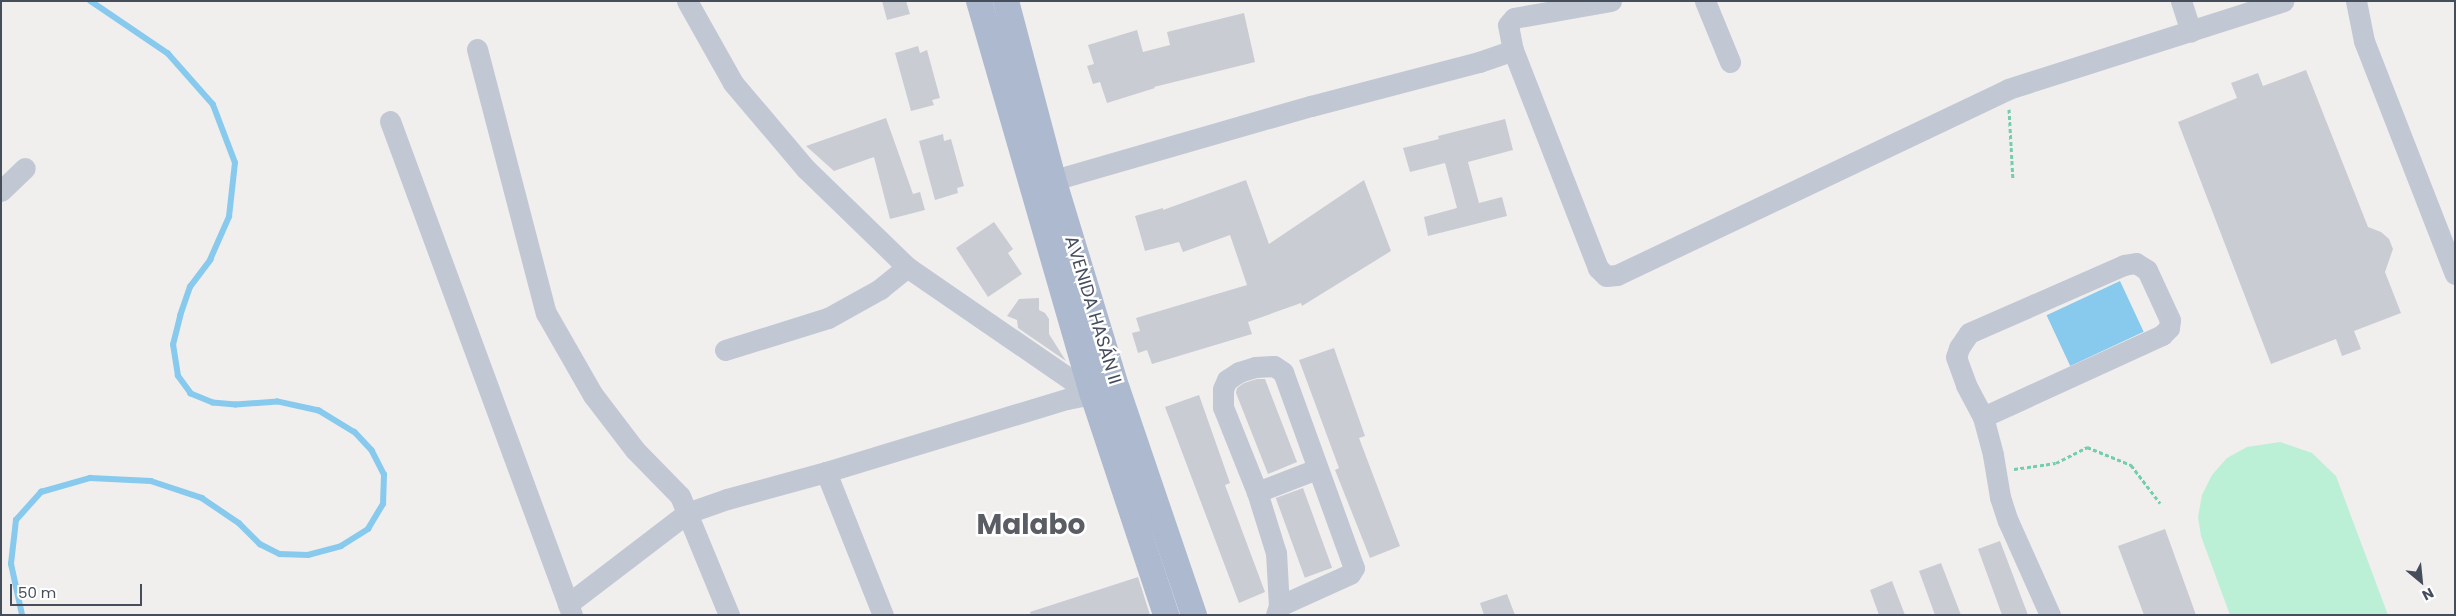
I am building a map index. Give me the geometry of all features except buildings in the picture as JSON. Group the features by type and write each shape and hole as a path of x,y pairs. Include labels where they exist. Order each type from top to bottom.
{"main road":[{"name":"AVENIDA HASÁN II","path":"979,1 1042,183 1105,392 1166,615"},
{"name":"AVENIDA HASÁN II","path":"1006,1 1042,183"},
{"name":"AVENIDA HASÁN II","path":"1105,392 1194,615"}],"street":[{"path":"687,1 733,83 806,170 907,267 1105,392"},
{"path":"1611,1 1514,18 1508,25 1513,50 1598,268 1606,276 1617,275 2008,89 2283,1"},
{"path":"1705,1 1730,62"},
{"path":"2181,1 2191,31"},
{"path":"2356,1 2364,41 2450,247 2455,274"},
{"path":"477,49 546,313 593,395 635,450 680,496 729,615"},
{"path":"1042,183 1311,106 1479,62 1513,50"},
{"path":"390,121 570,610 687,513 727,499 826,472 1067,399 1105,392"},
{"path":"1,191 24,168"},
{"path":"1983,418 2162,335 2169,328 2170,320 2147,270 2136,263 2124,265 1969,334 1959,348 1956,358 1966,385 1983,418 1996,471 2000,497 2008,521 2050,615"},
{"path":"725,350 828,318 880,289 907,267"},
{"path":"1274,366 1283,372 1317,469 1354,568 1350,574 1278,610 1276,554 1257,492 1223,407 1223,389 1227,380 1239,372 1255,367 1274,366"},
{"path":"1257,492 1317,469"},
{"path":"826,472 883,615"}],"path":[{"path":"2008,89 2013,180"},
{"path":"1996,471 2056,463 2087,447 2131,465 2160,503"}],"green space":[{"path":"2280,442 2312,453 2336,476 2388,615 2230,615 2201,536 2198,517 2202,495 2212,475 2227,458 2247,447"}],"water":[{"path":"2120,281 2144,332 2070,366 2047,315"}],"waterway":[{"path":"22,615 11,564 16,520 41,492 90,478 151,481 202,498 239,523 260,544 280,554 308,555 341,546 368,529 383,504 384,475 372,451 355,433 319,411 278,402 236,405 213,403 191,394 178,376 173,345 180,316 190,287 210,260 229,217 235,163 213,105 168,54 90,1"}],"district":[{"name":"Malabo","path":"1031,525"}]}
